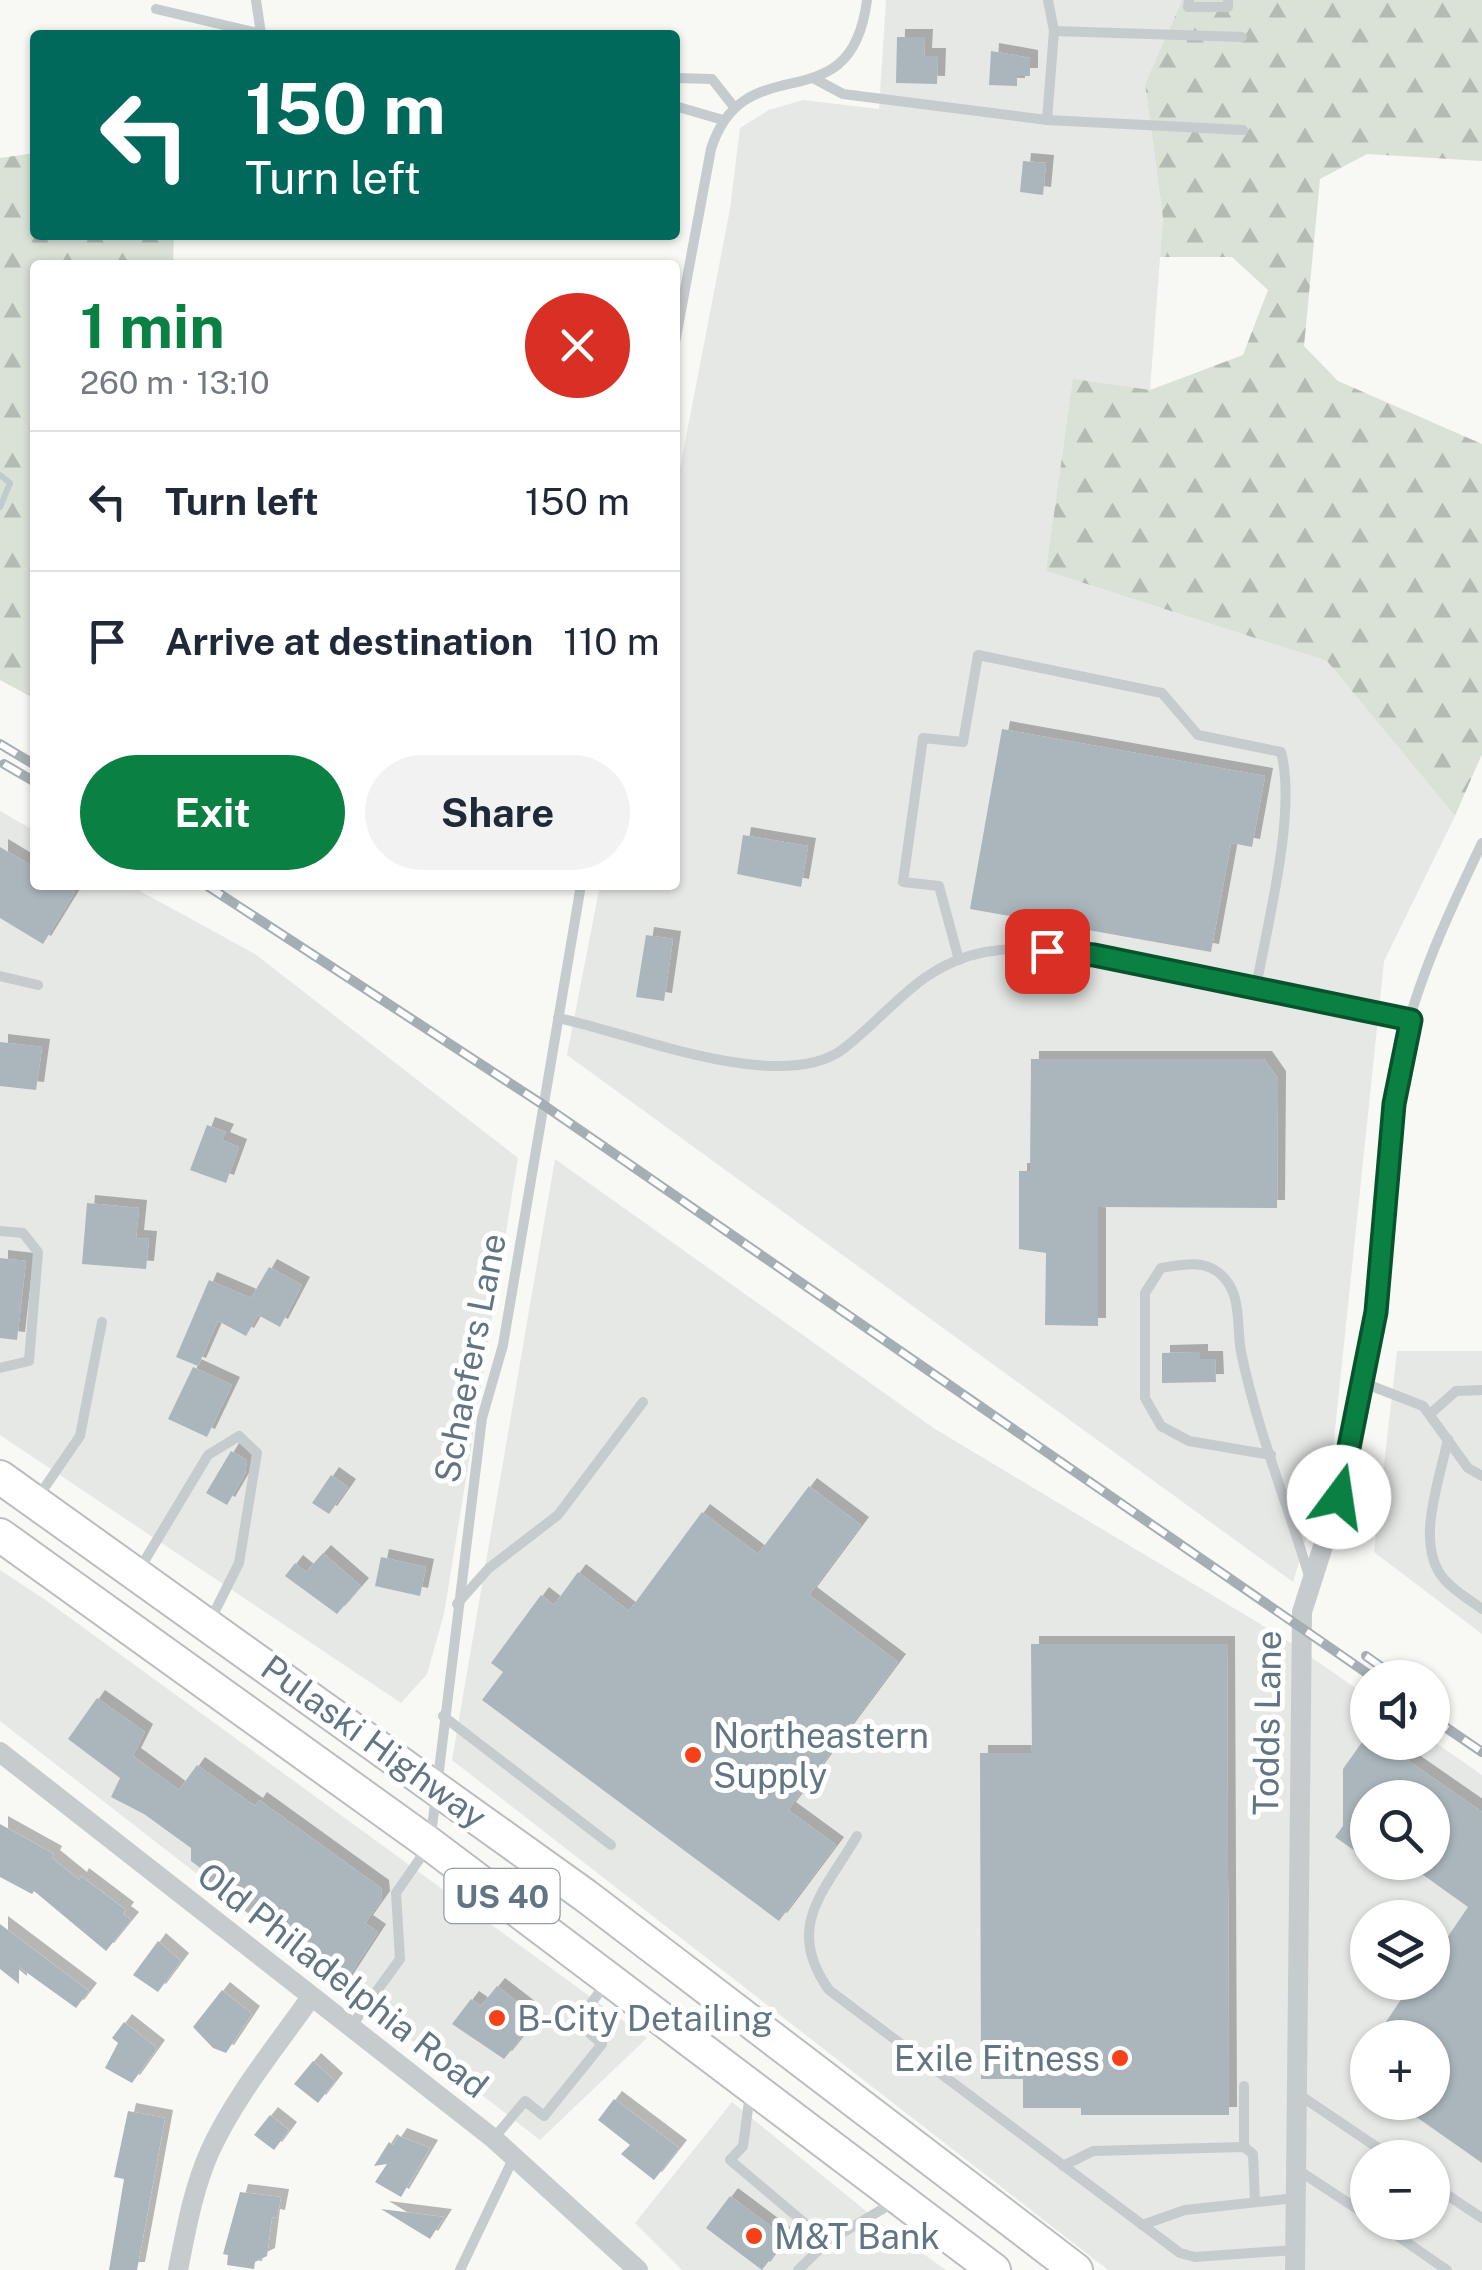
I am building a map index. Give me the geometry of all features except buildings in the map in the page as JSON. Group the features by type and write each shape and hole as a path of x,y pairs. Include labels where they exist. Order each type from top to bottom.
{"highway":[{"name":"Pulaski Highway","path":"0,1477 436,1786 1076,2270"},
{"name":"Pulaski Highway","path":"0,1535 610,1977 994,2270"}],"street":[{"name":"Todds Lane","path":"1295,2260 1298,1658 1302,1612 1348,1468 1364,1384"},
{"name":"Old Philadelphia Road","path":"0,1752 494,2139 638,2270"},
{"path":"178,2270 197,2183 210,2152 232,2109 311,1997"}],"lane":[{"path":"256,0 262,30"},
{"path":"680,316 711,149 722,120 758,90 815,78 852,54 861,35 867,0"},
{"path":"1047,120 1054,31 1048,0"},
{"path":"1188,0 1188,7 1228,8 1228,0"},
{"path":"156,8 247,30"},
{"path":"1054,31 1242,37"},
{"path":"680,78 712,79 734,107"},
{"path":"815,78 843,94 1047,120 1242,130"},
{"path":"680,107 722,120"},
{"path":"959,960 939,886 904,882 922,738 963,742 978,655 1162,693 1198,735 1281,752 1285,768 1282,837 1256,988"},
{"name":"Todds Lane","path":"1364,1384 1376,1312 1394,1104 1411,1020 1482,843"},
{"name":"Schaefers Lane","path":"430,1844 456,1605 482,1418 502,1346 580,890"},
{"path":"558,1018 746,1065 805,1067 841,1050 893,1000 929,974 959,960 1019,950 1094,955 1411,1020"},
{"path":"0,976 38,985"},
{"path":"0,1231 23,1233 38,1252 29,1361 0,1368"},
{"path":"1271,1455 1189,1441 1160,1426 1145,1398 1145,1293 1160,1268 1192,1262 1219,1272 1236,1297 1240,1348 1312,1584"},
{"path":"35,1502 80,1436 102,1322"},
{"path":"1364,1384 1411,1398 1430,1414 1468,1468 1482,1476"},
{"path":"1430,1414 1456,1391 1482,1390"},
{"path":"456,1605 489,1568 558,1516 643,1402"},
{"path":"138,1572 208,1455 239,1436 257,1453 246,1536 239,1563 209,1624"},
{"path":"1448,1438 1430,1532 1434,1563 1444,1580 1482,1609"},
{"path":"443,1716 612,1845"},
{"path":"858,1836 807,1922 809,1957 829,1990 1171,2248 1195,2258 1295,2260"},
{"path":"350,2028 400,1959 396,1893 430,1844"},
{"path":"494,2139 525,2101 544,2116 602,2044 577,2022 610,1977"},
{"path":"752,2084 743,2146 730,2160 827,2242"},
{"path":"1244,2086 1244,2147"},
{"path":"1295,2091 1366,2140"},
{"path":"1063,2166 1093,2151 1244,2147 1253,2154 1256,2202"},
{"path":"460,2270 513,2159"},
{"path":"1295,2168 1350,2204"},
{"path":"1450,2196 1482,2218"},
{"path":"798,2270 827,2242 902,2198"},
{"path":"1142,2225 1155,2217 1185,2210 1295,2198"},
{"path":"1403,2240 1447,2270"}],"shaded area":[{"path":"886,0 1182,0 1145,84 1163,218 1150,390 1046,571 1327,661 1455,816 1384,961 1333,1449 1293,1582 567,1055 599,890 680,890 680,468 730,209 740,128 769,110 803,100 879,109"},
{"path":"0,811 30,828 30,890 138,890 255,954 518,1158 444,1614 427,1674 401,1703 0,1435"},
{"path":"555,1159 935,1429 1282,1637 1350,1684 1350,1760 1450,1760 1450,1753 1482,1775 1482,2270 1108,2270 452,1760"},
{"path":"1397,1351 1482,1351 1482,1634 1374,1552"},
{"path":"0,1570 647,2038 540,2140 0,1721"},
{"path":"732,2102 887,2228 946,2270 682,2270 635,2223"}],"green space":[{"path":"1182,0 1482,0 1482,161 1367,154 1320,179 1304,346 1338,381 1482,444 1482,754 1455,816 1327,661 1046,571 1073,379 1150,390 1243,355 1268,290 1232,257 1160,257 1163,218 1145,84"},
{"path":"30,154 30,240 174,240 173,260 30,260 30,696 0,680 0,158"}],"waterway":[{"path":"0,475 10,483 0,507"}],"railway":[{"path":"0,744 30,762"},
{"path":"4,764 30,779"},
{"path":"214,890 545,1106 1350,1661"},
{"path":"1366,1656 1372,1660"},
{"path":"1450,1730 1482,1752"}],"place":[{"name":"Northeastern Supply","path":"693,1755"},
{"name":"B-City Detailing","path":"497,2018"},
{"name":"Exile Fitness","path":"1120,2058"},
{"name":"M&T Bank","path":"754,2236"}],"route":[{"path":"1047,951 1094,955 1411,1020 1400,1056 1394,1104 1376,1312 1348,1468 1339,1497"}]}
